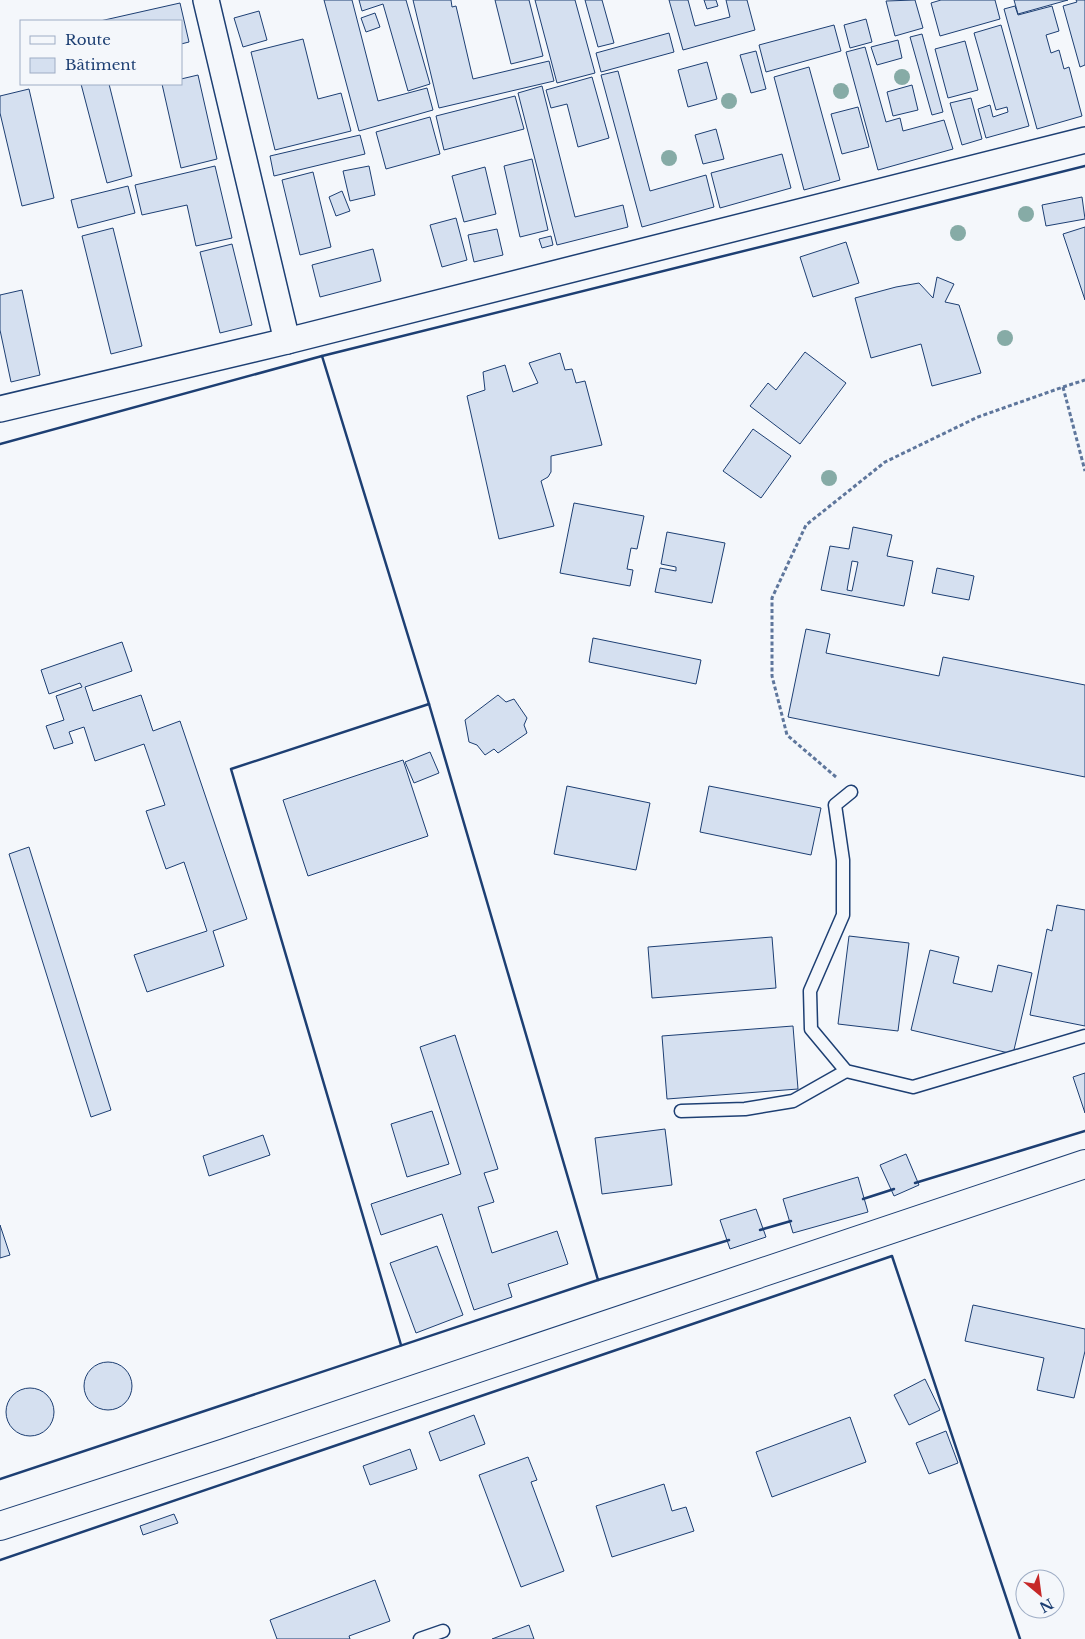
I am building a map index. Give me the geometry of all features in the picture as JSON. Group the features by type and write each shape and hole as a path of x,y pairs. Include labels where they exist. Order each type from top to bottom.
{"street":[{"path":"206,0 287,341"},
{"path":"0,409 287,341 1085,140"},
{"path":"0,1526 225,1453 1085,1164"}],"lane":[{"path":"851,792 835,805 843,860 843,915 810,991 810,1029 846,1071 913,1088 1085,1036"},
{"path":"681,1111 745,1109 793,1101 846,1071"},
{"path":"420,1639 443,1631"}],"path":[{"path":"851,792 824,765 787,735 772,676 772,598 806,525 885,462 978,417 1085,380"},
{"path":"1063,387 1085,471"}],"building":[{"path":"324,0 352,0 378,101 427,88 433,110 359,131"},
{"path":"359,0 406,0 430,84 408,91 383,4 362,11"},
{"path":"413,0 451,0 452,7 456,6 473,79 549,61 554,81 439,108"},
{"path":"495,0 529,0 543,56 511,64"},
{"path":"535,0 575,0 595,73 557,83"},
{"path":"585,0 602,0 614,43 598,47"},
{"path":"669,0 688,0 695,26 730,17 726,0 747,0 755,30 683,50"},
{"path":"704,0 716,0 718,6 707,9"},
{"path":"915,0 923,28 895,36 886,1"},
{"path":"941,0 995,0 1000,19 940,36 931,3"},
{"path":"1014,0 1068,0 1018,14"},
{"path":"1076,0 1085,0 1085,65 1080,67 1063,6 1077,2"},
{"path":"180,3 189,42 182,44 182,20 104,20"},
{"path":"1015,6 1018,15 1052,6 1059,31 1046,35 1051,53 1059,50 1064,69 1069,67 1082,116 1037,129 1004,9"},
{"path":"259,11 267,40 243,47 234,18"},
{"path":"375,13 380,27 366,32 361,18"},
{"path":"866,19 872,42 850,48 844,25"},
{"path":"834,25 841,51 766,72 759,45"},
{"path":"1001,25 1029,126 986,138 978,109 990,105 993,117 1008,112 1007,107 996,110 974,33"},
{"path":"669,33 674,52 601,72 596,53"},
{"path":"922,34 943,112 932,115 910,37"},
{"path":"303,39 318,99 341,93 351,131 275,150 251,52"},
{"path":"898,40 902,58 877,65 871,47"},
{"path":"965,41 978,90 948,98 935,49"},
{"path":"865,47 886,122 900,118 903,131 944,120 953,149 878,170 846,52"},
{"path":"756,51 766,89 751,93 740,55"},
{"path":"707,62 717,99 688,107 678,70"},
{"path":"809,67 840,180 804,190 774,77"},
{"path":"618,71 650,191 706,175 714,207 642,227 601,75"},
{"path":"198,75 217,159 181,168 162,85 182,85 182,79"},
{"path":"592,77 609,138 578,147 567,104 551,108 546,90"},
{"path":"81,85 109,85 132,176 107,183"},
{"path":"912,85 918,110 893,116 887,92"},
{"path":"542,86 575,217 623,205 628,227 557,245 518,93"},
{"path":"29,89 54,198 22,206 0,113 0,96"},
{"path":"515,96 524,129 444,150 436,116"},
{"path":"971,98 982,139 962,145 950,103"},
{"path":"858,107 869,147 842,154 831,114"},
{"path":"430,117 440,154 386,169 376,132"},
{"path":"716,129 724,159 703,164 695,135"},
{"path":"360,135 365,154 274,176 270,156"},
{"path":"782,154 791,188 720,208 711,173"},
{"path":"532,159 548,230 520,237 504,166"},
{"path":"215,166 232,238 196,246 187,205 142,215 135,185"},
{"path":"369,166 375,195 350,201 343,171"},
{"path":"485,167 496,214 464,222 452,176"},
{"path":"313,172 331,247 300,255 282,180"},
{"path":"128,186 135,213 78,228 71,200"},
{"path":"342,191 350,211 336,216 329,197"},
{"path":"1082,197 1085,219 1046,226 1042,205"},
{"path":"456,218 467,260 442,267 430,225"},
{"path":"1085,227 1085,300 1063,234"},
{"path":"113,228 142,346 111,354 82,236"},
{"path":"497,229 503,255 474,262 468,235"},
{"path":"551,236 553,245 542,248 539,239"},
{"path":"846,242 859,283 813,297 800,257"},
{"path":"232,244 252,325 220,333 200,252"},
{"path":"373,249 381,281 320,297 312,265"},
{"path":"937,277 954,284 945,302 959,305 981,373 932,386 921,344 871,358 855,298 919,283 933,298"},
{"path":"22,290 40,375 11,382 0,330 0,295"},
{"path":"805,352 846,383 800,444 750,406 768,383 776,390"},
{"path":"560,353 565,370 572,369 576,383 585,381 602,445 551,456 551,472 548,477 541,481 554,526 499,539 467,396 485,390 483,372 505,365 513,392 538,383 529,363"},
{"path":"753,429 791,456 761,498 723,471"},
{"path":"574,503 644,516 637,549 631,548 627,569 633,570 630,586 560,573"},
{"path":"853,527 892,535 887,556 913,561 904,606 821,590 830,546 849,549","holes":["852,561 858,562 852,591 847,590"]},
{"path":"667,532 725,543 712,603 655,592 660,568 676,571 676,567 661,564"},
{"path":"937,568 974,576 969,600 932,593"},
{"path":"806,629 830,634 826,653 939,676 943,657 1085,685 1085,777 788,717"},
{"path":"593,638 701,660 696,684 589,662"},
{"path":"122,642 132,671 85,687 93,711 141,695 153,731 180,721 247,919 213,931 224,966 147,992 134,955 207,931 184,862 166,869 146,811 165,805 144,744 95,761 84,727 69,732 73,743 54,749 46,726 64,720 56,696 82,687 80,683 49,694 41,670"},
{"path":"498,695 506,702 514,699 527,718 524,725 527,733 498,753 494,749 485,755 477,745 469,742 465,720"},
{"path":"430,752 439,773 414,783 405,762"},
{"path":"403,760 428,836 308,876 283,800"},
{"path":"567,786 650,803 636,870 554,854"},
{"path":"709,786 821,808 811,855 700,832"},
{"path":"29,847 111,1110 91,1117 9,854"},
{"path":"1057,905 1085,910 1085,1026 1030,1015 1047,929 1052,931"},
{"path":"849,936 909,943 898,1031 838,1024"},
{"path":"772,937 776,988 652,998 648,947"},
{"path":"930,950 959,957 953,983 992,992 998,965 1032,973 1013,1054 911,1030"},
{"path":"793,1026 798,1089 667,1099 662,1036"},
{"path":"455,1035 498,1169 484,1173 494,1202 478,1207 492,1253 557,1231 568,1264 508,1284 512,1297 474,1310 442,1214 381,1235 371,1204 461,1174 420,1047"},
{"path":"1085,1073 1085,1113 1073,1077"},
{"path":"432,1111 449,1164 407,1177 391,1124"},
{"path":"665,1129 672,1185 602,1194 595,1138"},
{"path":"263,1135 270,1155 209,1176 203,1156"},
{"path":"906,1154 919,1185 894,1196 880,1165"},
{"path":"858,1177 868,1212 793,1233 783,1199"},
{"path":"756,1209 766,1237 730,1249 720,1220"},
{"path":"0,1225 10,1255 0,1258"},
{"path":"437,1246 463,1315 416,1333 390,1263"},
{"path":"973,1305 1085,1329 1085,1351 1074,1398 1037,1390 1044,1358 965,1341"},
{"path":"108,1362 117,1364 125,1369 130,1377 132,1386 130,1395 125,1403 117,1408 108,1410 99,1408 91,1403 86,1395 84,1386 86,1377 91,1369 99,1364"},
{"path":"925,1379 940,1410 909,1425 894,1395"},
{"path":"25,1388 35,1388 47,1395 54,1407 54,1417 47,1429 35,1436 25,1436 17,1432 10,1425 6,1417 6,1407 10,1399 17,1392"},
{"path":"474,1415 485,1444 440,1461 429,1432"},
{"path":"850,1417 866,1462 772,1497 756,1452"},
{"path":"946,1431 958,1463 929,1474 916,1443"},
{"path":"410,1449 417,1469 370,1485 363,1466"},
{"path":"528,1457 537,1480 531,1482 564,1571 521,1587 479,1475"},
{"path":"664,1484 672,1511 686,1507 694,1531 612,1557 596,1506"},
{"path":"174,1514 178,1523 143,1535 140,1526"},
{"path":"375,1580 390,1621 349,1636 350,1639 277,1639 270,1620"},
{"path":"529,1625 534,1639 492,1639"}],"wall":[{"path":"729,1240 598,1280 429,704 322,356 1085,166"},
{"path":"0,444 322,356"},
{"path":"401,1345 231,769 429,704"},
{"path":"915,1183 1085,1131"},
{"path":"863,1199 894,1189"},
{"path":"760,1230 791,1221"},
{"path":"0,1560 892,1256 1020,1639"},
{"path":"0,1479 598,1280"}]}
